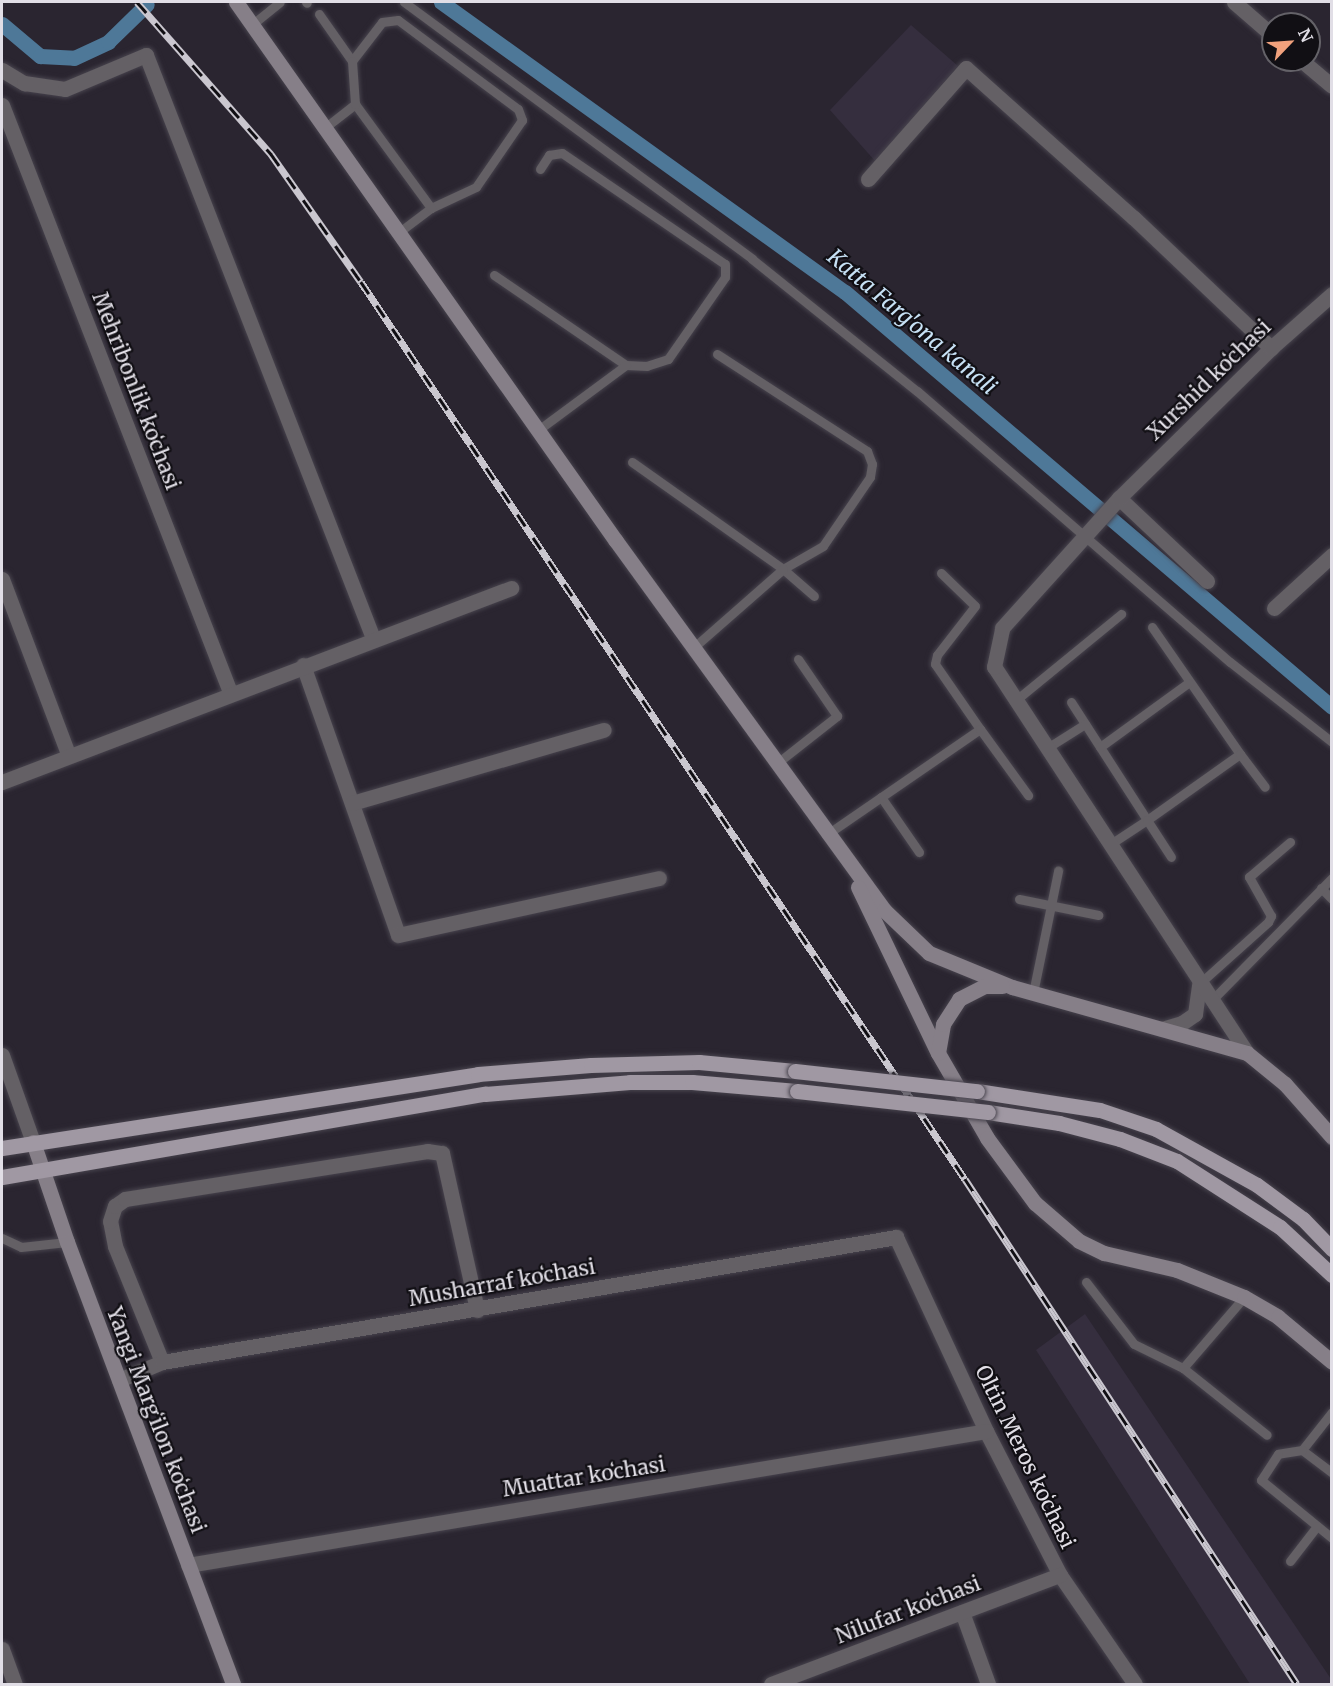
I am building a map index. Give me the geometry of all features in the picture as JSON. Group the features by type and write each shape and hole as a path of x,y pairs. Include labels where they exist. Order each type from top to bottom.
{"main road":[{"path":"236,2 254,23 327,126 538,430 826,835 884,910 929,953 1012,987 1247,1053 1285,1084 1332,1137"},
{"path":"846,863 938,1053 987,1138 1035,1203 1079,1241 1104,1253 1186,1273 1244,1297 1278,1317 1332,1362"},
{"path":"938,1053 944,1024 959,999 984,986 1012,987"},
{"path":"2,1148 478,1074 591,1065 699,1062 977,1091 1100,1110 1156,1129 1257,1185 1302,1219 1332,1249"},
{"path":"2,1177 485,1094 630,1082 692,1083 797,1091 987,1112 1059,1123 1120,1139 1177,1161 1280,1227 1332,1275"},
{"name":"Yangi Margʻilon koʻchasi","path":"33,1142 67,1242 233,1684"}],"street":[{"path":"1234,2 1261,26"},
{"path":"2,70 24,83 65,90 146,55 373,638"},
{"path":"868,179 966,68 1134,218 1271,348"},
{"path":"1315,72 1332,86"},
{"name":"Mehribonlik koʻchasi","path":"2,105 230,692"},
{"name":"Xurshid koʻchasi","path":"1247,1053 1199,984 994,667 1002,628 1119,498 1271,348 1331,297"},
{"path":"1119,498 1207,582"},
{"path":"1274,608 1332,555"},
{"path":"2,579 69,756"},
{"path":"2,782 303,664 511,588"},
{"path":"303,664 398,935 659,878"},
{"path":"352,803 604,730"},
{"path":"1162,1029 1182,1023 1195,1014 1199,984"},
{"path":"2,1055 33,1142"},
{"path":"162,1362 115,1246 110,1221 115,1206 124,1199 427,1151 442,1153 477,1310"},
{"name":"Musharraf koʻchasi","path":"119,1380 162,1362 477,1310 568,1291 733,1267 896,1237"},
{"name":"Oltin Meros koʻchasi","path":"896,1237 987,1431 1060,1575 1135,1684"},
{"name":"Muattar koʻchasi","path":"188,1565 987,1431"},
{"name":"Nilufar koʻchasi","path":"771,1684 1060,1575"},
{"path":"962,1612 988,1684"},
{"path":"2,1649 15,1684"}],"lane":[{"path":"254,23 280,2"},
{"path":"404,2 752,259 917,391 1230,662 1332,742"},
{"path":"319,14 352,61 355,104 431,208"},
{"path":"352,61 382,22 398,20 518,109 522,120 518,130 476,187 431,208 400,231"},
{"path":"327,126 355,104"},
{"path":"494,275 626,365 647,366 668,359 724,277 725,264 562,153 549,154 540,169"},
{"path":"693,648 783,569 823,546 870,477 872,464 867,451 717,354"},
{"path":"538,430 626,365"},
{"path":"632,462 783,569 814,596"},
{"path":"940,573 975,606 937,655 935,664 1028,795"},
{"path":"1016,700 1120,614"},
{"path":"1152,627 1188,683 1265,787"},
{"path":"776,764 837,716 798,659"},
{"path":"1100,747 1188,683"},
{"path":"1071,702 1171,857"},
{"path":"1047,748 1085,724"},
{"path":"826,835 980,729"},
{"path":"1109,845 1240,754"},
{"path":"881,797 919,852"},
{"path":"1199,984 1268,922 1271,916 1249,877 1290,842"},
{"path":"1033,993 1058,871"},
{"path":"1211,1001 1332,878"},
{"path":"1321,888 1332,898"},
{"path":"1019,899 1098,915"},
{"path":"2,1239 21,1247 67,1242"},
{"path":"1086,1282 1134,1344 1183,1368 1267,1434"},
{"path":"1183,1368 1244,1297"},
{"path":"1332,1412 1302,1450 1278,1454 1261,1480 1332,1538"},
{"path":"1302,1450 1332,1473"},
{"path":"1290,1561 1317,1526"}],"shaded area":[{"path":"911,25 958,66 875,161 830,110"},
{"path":"1085,1314 1331,1679 1331,1684 1250,1684 1036,1350"}],"waterway":[{"name":"Katta Farg'ona kanali","path":"441,2 845,292 1332,707"},
{"name":"Katta Farg'ona kanali","path":"2,24 40,56 74,58 108,42 147,4"}],"railway":[{"path":"137,2 271,154 361,282 965,1179 1297,1684"}]}
